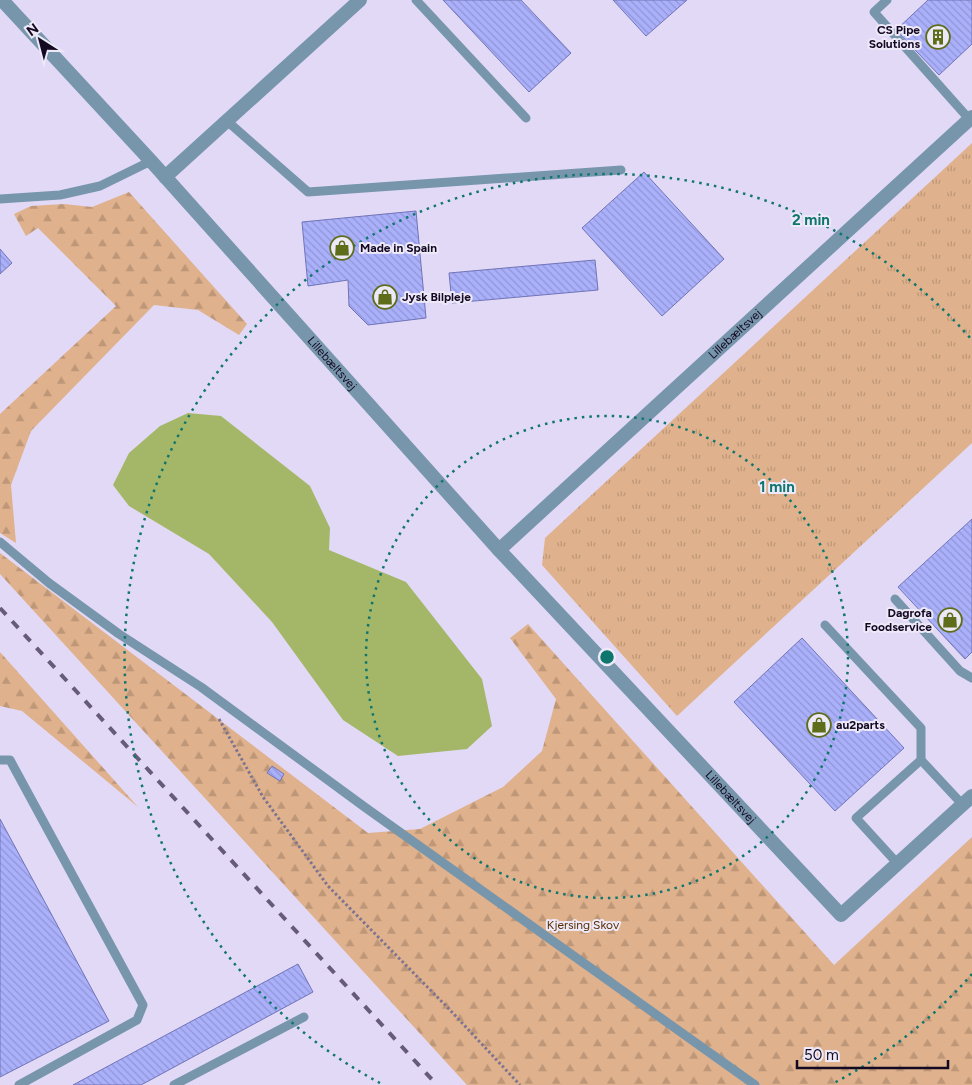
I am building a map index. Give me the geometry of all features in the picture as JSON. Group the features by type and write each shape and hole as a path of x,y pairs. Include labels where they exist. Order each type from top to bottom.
{"street":[{"name":"Lillebæltsvej","path":"2,0 151,161 499,550 841,916 967,800"},
{"path":"165,178 360,0"},
{"name":"Lillebæltsvej","path":"499,550 971,119"}],"lane":[{"path":"416,0 526,118"},
{"path":"887,0 874,12 971,119"},
{"path":"227,121 308,192 621,170"},
{"path":"0,199 60,195 100,186 151,161"},
{"path":"0,542 49,583 119,634 201,688 754,1085"},
{"path":"895,600 960,671 972,678"},
{"path":"825,625 921,728 921,760 856,818 897,863"},
{"path":"0,760 10,760 143,1005 138,1020 19,1085"},
{"path":"921,760 967,800"},
{"path":"174,1085 304,1016"}],"path":[{"path":"215,713 263,798 328,886 450,1010 520,1085"}],"green space":[{"path":"972,143 972,443 677,716 542,565 545,538"},
{"path":"129,192 247,324 239,335 198,310 154,305 31,431 11,485 16,543 0,533 0,414 116,306 38,228 26,236 14,214 31,206 64,204 92,207"},
{"name":"Kjersing Skov","path":"0,553 368,833 420,829 503,787 542,751 556,699 510,638 528,624 834,965 972,837 972,1085 467,1085 0,574"},
{"path":"0,652 138,807 22,711 0,706"}],"shaded area":[{"path":"188,413 221,416 310,486 330,528 329,550 406,582 482,679 492,726 467,749 398,756 343,720 272,622 209,554 129,506 113,485 129,453 160,426"}],"building":[{"path":"443,0 521,0 571,53 529,92"},
{"path":"613,0 687,0 646,36"},
{"name":"CS Pipe Solutions","path":"928,0 972,0 972,44 939,75 896,30"},
{"path":"644,172 724,259 662,316 582,228"},
{"path":"416,211 426,318 368,325 349,306 348,280 308,286 302,222"},
{"path":"0,249 12,263 0,274"},
{"path":"595,260 598,290 452,303 449,273"},
{"name":"Dagrofa Foodservice","path":"972,519 972,652 965,659 898,587"},
{"name":"au2parts","path":"802,638 904,748 835,811 734,702"},
{"path":"272,766 284,774 280,781 267,773"},
{"path":"0,819 109,1021 0,1077"},
{"path":"298,964 313,992 141,1085 73,1085"}],"railway":[{"path":"0,608 437,1085"}],"place":[{"name":"CS Pipe Solutions","path":"938,37"},
{"name":"Made in Spain","path":"342,248"},
{"name":"Jysk Bilpleje","path":"385,297"},
{"name":"Dagrofa Foodservice","path":"950,620"},
{"name":"au2parts","path":"819,725"}]}
